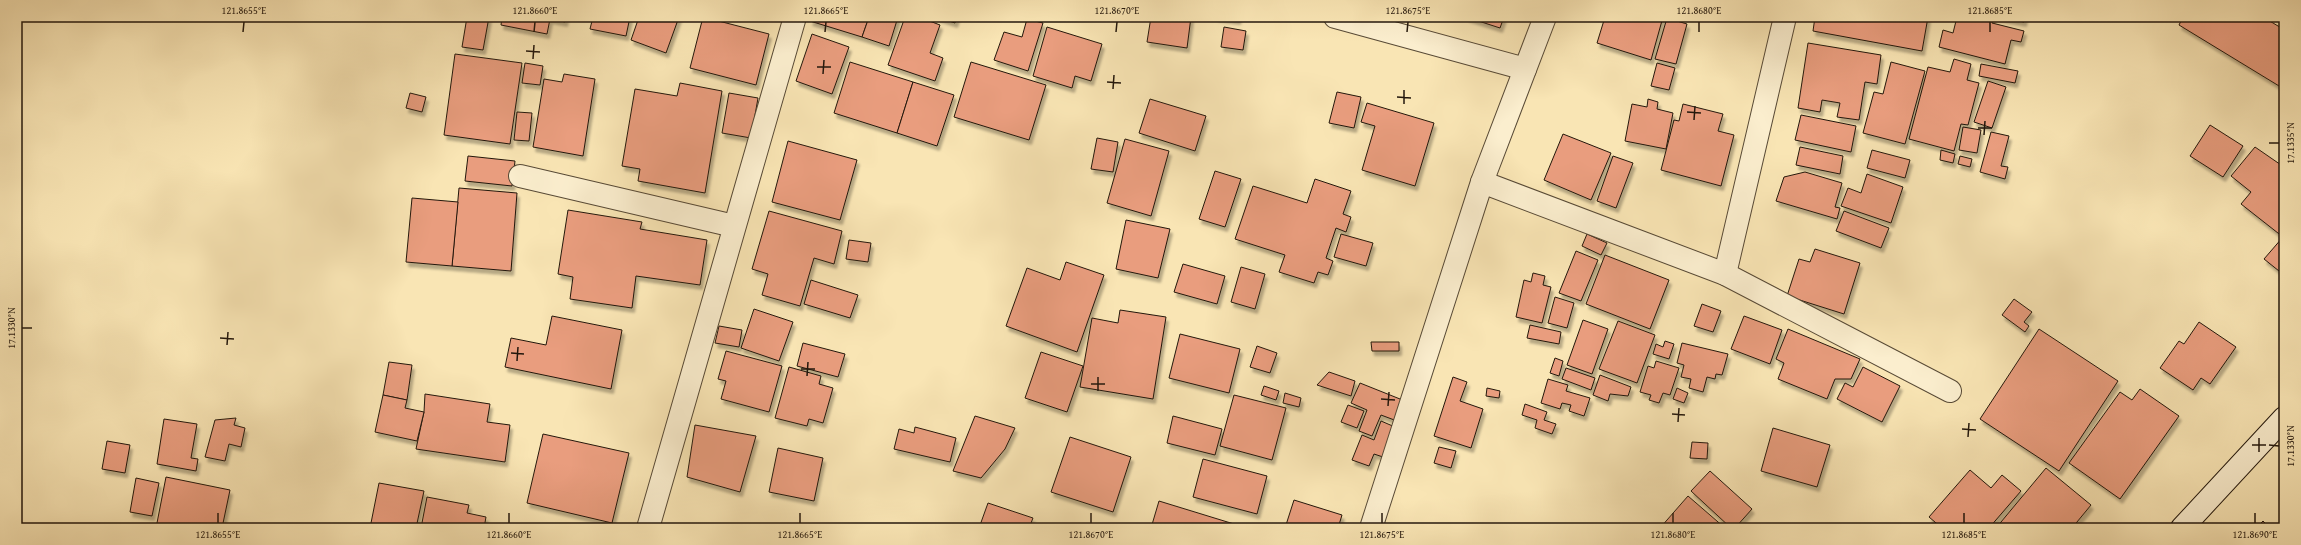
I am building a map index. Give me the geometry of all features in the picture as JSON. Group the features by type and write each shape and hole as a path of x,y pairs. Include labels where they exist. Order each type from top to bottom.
{"street":[{"path":"648,528 795,17"},
{"path":"1335,17 1525,69"},
{"path":"1371,528 1482,182 1545,17"},
{"path":"1726,274 1785,17"},
{"path":"520,176 734,226"},
{"path":"1482,182 1726,274 1950,391"},
{"path":"2182,528 2284,418"}],"building":[{"path":"467,17 489,17 483,50 462,47"},
{"path":"502,17 566,17 565,22 550,19 547,34 501,25"},
{"path":"593,17 630,17 626,36 590,29"},
{"path":"639,17 679,17 666,53 631,40"},
{"path":"703,17 769,34 756,85 690,68"},
{"path":"812,17 869,17 862,37 810,21"},
{"path":"869,17 898,17 889,46 862,37"},
{"path":"905,17 919,17 940,25 930,53 943,58 935,81 888,65"},
{"path":"937,17 957,17 955,23"},
{"path":"1151,17 1191,17 1187,48 1147,42"},
{"path":"1216,17 1239,17 1238,20"},
{"path":"1466,17 1504,17 1500,28"},
{"path":"1605,17 1663,17 1651,60 1597,43"},
{"path":"1815,17 1928,17 1922,51 1813,31"},
{"path":"1957,17 1993,17 1992,23 2024,31 2021,42 2011,40 2005,64 1939,47 1943,30 1953,33"},
{"path":"1997,17 2025,17 2024,22"},
{"path":"2183,17 2263,17 2283,29 2284,28 2284,89 2179,25"},
{"path":"1667,18 1687,24 1676,64 1655,59"},
{"path":"1027,19 1043,23 1028,71 994,60 1004,32 1022,37"},
{"path":"1047,27 1102,44 1091,81 1075,76 1072,88 1033,76"},
{"path":"1224,27 1246,31 1243,50 1221,47"},
{"path":"812,34 849,47 832,94 796,81"},
{"path":"1808,43 1881,55 1877,84 1865,82 1859,120 1837,117 1840,103 1822,100 1820,112 1798,108"},
{"path":"455,54 522,63 510,144 444,135"},
{"path":"1954,59 1971,64 1967,80 1979,83 1968,125 1961,124 1954,151 1909,139 1928,67 1950,72"},
{"path":"850,62 913,82 897,133 834,113"},
{"path":"971,62 1046,85 1029,140 954,117"},
{"path":"1891,62 1925,71 1905,144 1863,133 1874,92 1883,94"},
{"path":"525,63 543,66 540,85 522,83"},
{"path":"1657,63 1675,68 1669,90 1651,86"},
{"path":"1981,64 2018,71 2015,83 1979,76"},
{"path":"564,74 595,79 583,156 533,147 544,79 562,82"},
{"path":"1988,81 2006,87 1992,128 1974,122"},
{"path":"913,82 954,95 937,146 897,133"},
{"path":"680,83 722,91 705,193 638,181 640,169 622,166 635,89 677,96"},
{"path":"1337,92 1361,97 1354,128 1329,123"},
{"path":"410,93 426,97 422,112 406,108"},
{"path":"729,93 758,98 751,138 722,133"},
{"path":"1150,99 1206,116 1195,151 1139,133"},
{"path":"1648,99 1658,102 1657,109 1673,113 1666,149 1625,141 1632,104 1647,107"},
{"path":"1367,103 1434,123 1415,186 1362,170 1375,126 1361,122"},
{"path":"1683,104 1723,114 1718,131 1734,135 1721,186 1661,170 1674,120 1679,121"},
{"path":"517,112 532,113 529,141 514,140"},
{"path":"1801,115 1856,126 1851,152 1795,140"},
{"path":"2210,125 2243,146 2223,177 2190,156"},
{"path":"1963,127 1981,130 1977,153 1959,150"},
{"path":"1991,132 2009,136 2001,166 2008,167 2005,179 1980,172"},
{"path":"1563,134 1611,153 1591,200 1544,180"},
{"path":"1097,138 1118,142 1113,172 1091,169"},
{"path":"1125,139 1169,151 1151,216 1107,203"},
{"path":"788,141 857,160 840,220 772,202"},
{"path":"1800,147 1843,156 1840,174 1796,165"},
{"path":"2255,147 2284,167 2284,275 2264,259 2283,237 2241,204 2251,192 2231,176"},
{"path":"1872,150 1910,160 1905,178 1867,168"},
{"path":"1941,150 1955,154 1953,163 1940,160"},
{"path":"468,156 515,161 512,186 465,181"},
{"path":"1613,156 1633,163 1616,208 1597,201"},
{"path":"1960,156 1972,159 1970,167 1958,164"},
{"path":"1215,171 1241,179 1225,227 1199,219"},
{"path":"1805,172 1842,183 1835,207 1840,208 1837,219 1776,201 1784,177"},
{"path":"1867,174 1903,187 1891,223 1841,206 1848,188 1861,193"},
{"path":"1315,179 1351,191 1343,214 1351,217 1346,232 1336,228 1326,258 1333,261 1328,275 1318,272 1314,283 1279,272 1285,255 1235,239 1253,186 1307,203"},
{"path":"459,188 517,193 511,271 452,266"},
{"path":"412,198 458,202 452,266 406,262"},
{"path":"568,210 642,222 640,229 707,240 700,285 636,276 632,308 570,299 573,277 558,274"},
{"path":"769,211 842,231 834,264 814,258 800,306 762,295 768,274 752,269"},
{"path":"1844,211 1889,228 1881,248 1836,231"},
{"path":"1126,220 1170,229 1158,278 1116,269"},
{"path":"1341,234 1373,243 1366,266 1334,257"},
{"path":"1587,234 1607,243 1601,255 1582,246"},
{"path":"849,240 871,243 868,262 846,259"},
{"path":"1815,249 1860,263 1844,314 1787,296 1799,259 1810,262"},
{"path":"1576,251 1598,260 1581,301 1559,293"},
{"path":"1605,255 1669,280 1650,329 1586,304"},
{"path":"1066,262 1104,275 1077,352 1006,326 1027,268 1060,280"},
{"path":"1183,264 1225,276 1217,304 1174,292"},
{"path":"1241,267 1265,274 1255,309 1231,302"},
{"path":"1533,273 1545,276 1543,285 1551,287 1542,323 1516,317 1524,280 1531,282"},
{"path":"811,280 858,295 850,318 804,304"},
{"path":"1555,297 1574,303 1567,328 1548,323"},
{"path":"2014,299 2032,312 2024,322 2029,326 2025,332 2002,315"},
{"path":"1702,304 1721,311 1713,332 1694,326"},
{"path":"754,309 793,322 779,361 741,348"},
{"path":"1120,310 1166,317 1153,399 1080,387 1092,318 1118,323"},
{"path":"552,316 622,330 611,389 505,367 511,338 546,345"},
{"path":"1744,316 1782,330 1770,364 1731,349"},
{"path":"1583,320 1608,329 1592,374 1567,365"},
{"path":"1618,321 1655,335 1637,383 1599,369"},
{"path":"2199,322 2236,347 2210,384 2201,378 2193,390 2160,368 2179,341 2184,344"},
{"path":"1530,325 1561,332 1559,344 1527,338"},
{"path":"719,326 742,330 739,347 715,343"},
{"path":"1788,329 1860,359 1851,379 1835,379 1827,399 1778,379 1784,363 1776,359"},
{"path":"2039,329 2118,381 2059,471 1980,419"},
{"path":"1180,334 1240,349 1229,393 1169,378"},
{"path":"1665,341 1674,344 1669,359 1653,354 1656,344 1663,347"},
{"path":"1371,342 1399,342 1399,351 1372,351"},
{"path":"803,343 845,354 838,377 797,366"},
{"path":"1682,343 1728,354 1722,375 1716,374 1715,379 1707,377 1703,392 1689,388 1691,379 1681,377 1684,365 1677,363"},
{"path":"1257,346 1277,353 1270,373 1250,367"},
{"path":"726,351 782,366 769,412 721,399 726,381 718,379"},
{"path":"1041,352 1083,366 1067,412 1025,398"},
{"path":"1555,358 1563,361 1559,376 1550,373"},
{"path":"1656,361 1679,368 1670,395 1663,393 1659,403 1649,400 1651,395 1640,392 1648,366 1654,368"},
{"path":"389,362 412,365 407,400 383,395"},
{"path":"789,367 821,376 819,384 833,388 823,423 809,419 807,426 775,418"},
{"path":"1863,367 1900,386 1882,422 1837,399 1845,383 1853,387"},
{"path":"1566,368 1595,378 1591,390 1562,379"},
{"path":"1329,372 1355,381 1351,396 1317,385"},
{"path":"1600,375 1631,387 1628,396 1610,394 1608,401 1593,395"},
{"path":"1453,377 1467,382 1460,401 1483,409 1471,448 1434,436"},
{"path":"1548,379 1568,385 1566,391 1590,398 1584,416 1569,411 1571,405 1562,403 1560,409 1541,403"},
{"path":"1360,383 1405,401 1397,421 1381,415 1372,436 1359,431 1367,410 1351,403"},
{"path":"1264,386 1279,391 1276,400 1261,395"},
{"path":"1487,388 1500,391 1499,398 1486,396"},
{"path":"1677,388 1688,393 1684,403 1673,399"},
{"path":"2140,389 2179,416 2120,499 2069,463 2120,392 2132,400"},
{"path":"1285,393 1301,398 1299,407 1283,403"},
{"path":"425,394 490,404 487,422 510,425 505,462 416,449 424,412"},
{"path":"383,395 407,400 405,408 424,412 417,441 375,432"},
{"path":"1234,395 1286,408 1272,460 1220,446"},
{"path":"1525,404 1547,412 1544,420 1556,424 1552,434 1535,428 1537,420 1522,415"},
{"path":"1348,405 1364,411 1357,428 1341,422"},
{"path":"975,416 1015,428 1005,449 981,478 953,471"},
{"path":"1173,416 1222,429 1215,455 1167,443"},
{"path":"236,418 234,425 245,428 241,447 229,444 225,461 205,457 215,420"},
{"path":"164,419 197,424 191,458 198,459 196,471 157,464"},
{"path":"1381,421 1395,427 1383,457 1374,454 1369,466 1352,460 1362,435 1374,440"},
{"path":"695,425 756,436 740,492 687,477"},
{"path":"915,427 956,438 950,462 894,449 899,429 914,433"},
{"path":"1773,428 1830,445 1817,487 1761,471"},
{"path":"543,434 629,453 612,523 527,503"},
{"path":"1070,437 1131,457 1113,512 1051,492"},
{"path":"107,441 130,445 125,473 102,469"},
{"path":"1692,442 1708,443 1707,459 1690,458"},
{"path":"1439,447 1456,451 1451,468 1434,463"},
{"path":"778,448 823,458 814,501 769,492"},
{"path":"1203,459 1267,476 1257,514 1193,497"},
{"path":"2046,468 2091,505 2072,528 1996,528"},
{"path":"1970,470 1991,488 2002,475 2021,491 1989,528 1942,528 1929,517"},
{"path":"1710,471 1752,509 1735,528 1731,528 1691,491"},
{"path":"166,477 230,490 222,528 156,528"},
{"path":"136,478 159,483 152,516 130,512"},
{"path":"379,483 424,491 416,528 370,528"},
{"path":"1688,496 1725,528 1660,528"},
{"path":"427,497 469,505 467,513 486,517 484,528 421,528"},
{"path":"1294,500 1342,515 1338,528 1285,528"},
{"path":"1159,501 1247,528 1151,528"},
{"path":"988,503 1033,518 1029,528 979,528"},
{"path":"2263,521 2270,528 2256,528"}]}
